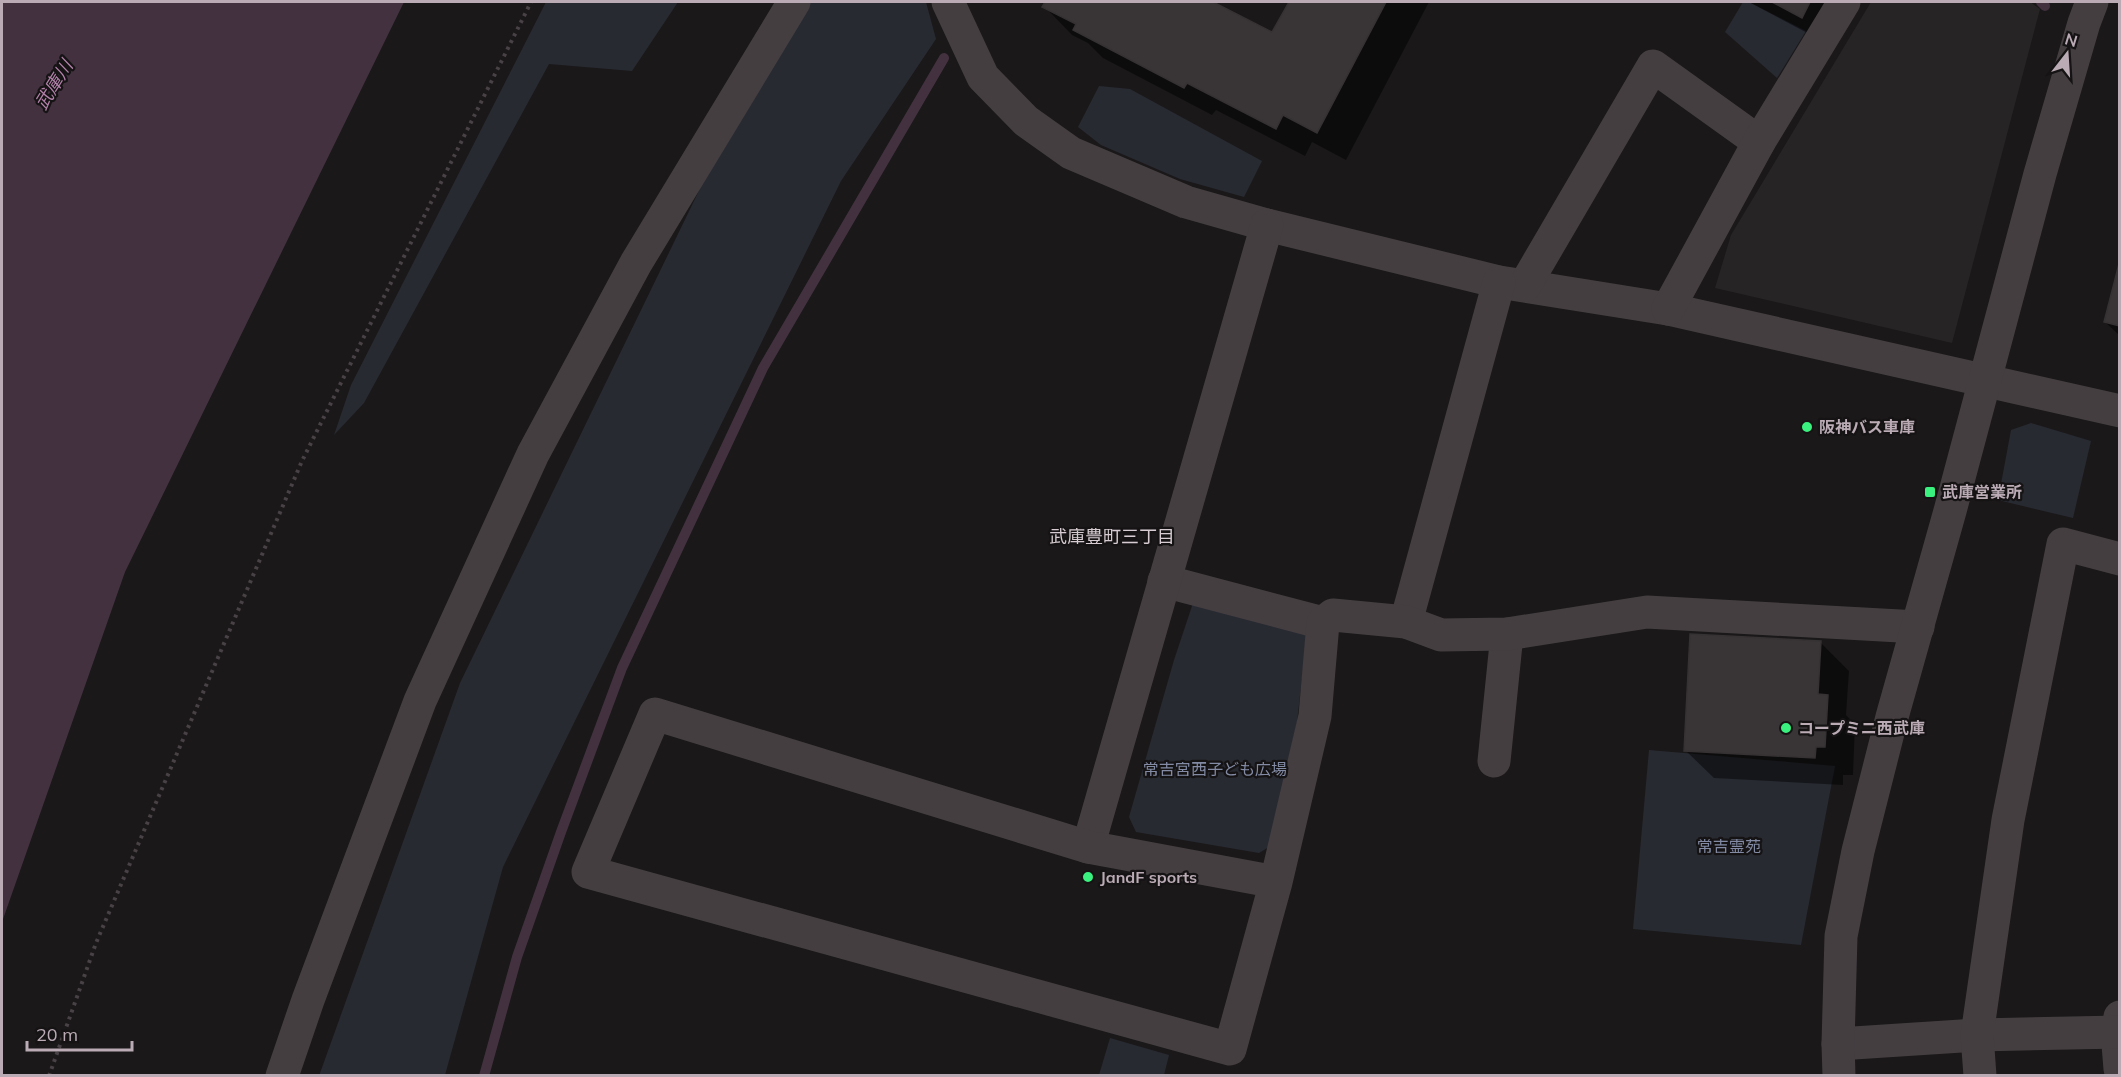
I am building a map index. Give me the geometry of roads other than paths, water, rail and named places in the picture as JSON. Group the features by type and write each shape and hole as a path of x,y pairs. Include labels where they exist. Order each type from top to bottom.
{"street":[{"path":"282,1076 308,1000 420,701 533,454 636,263 794,2"},
{"path":"948,2 983,77 1026,121 1071,153 1186,202 1267,225 1512,283 1668,309 2120,411"},
{"path":"1668,309 1759,142 1844,2"},
{"path":"2092,2 2040,174 1857,851 1841,936 1838,1060 1977,1035 2118,1027 2120,1069"},
{"path":"1406,622 1512,283 1653,66 1759,142"},
{"path":"1088,847 1267,225"},
{"path":"1980,1076 1977,1035 2008,820 2063,544 2120,559"},
{"path":"1164,581 1323,623"},
{"path":"1276,882 1088,847 655,714 588,872 1230,1050 1276,882 1315,716 1323,623 1333,615 1406,622 1441,635 1507,634 1647,612 1918,627"},
{"path":"1494,761 1507,634"}],"water":[{"name":"武庫川","path":"2,2 404,2 125,572 2,922"}],"waterway":[{"path":"2041,2 2045,6"},
{"path":"484,1076 517,957 622,668 763,368 944,58"}],"place":[{"name":"阪神バス車庫","path":"1807,427"},
{"name":"武庫営業所","path":"1930,492"},
{"name":"コープミニ西武庫","path":"1786,728"},
{"name":"JandF sports","path":"1088,877"}],"district":[{"name":"武庫豊町三丁目","path":"1112,537"}],"park label":[{"name":"常吉宮西子ども広場","path":"1215,769"},
{"name":"常吉霊苑","path":"1729,846"}]}
